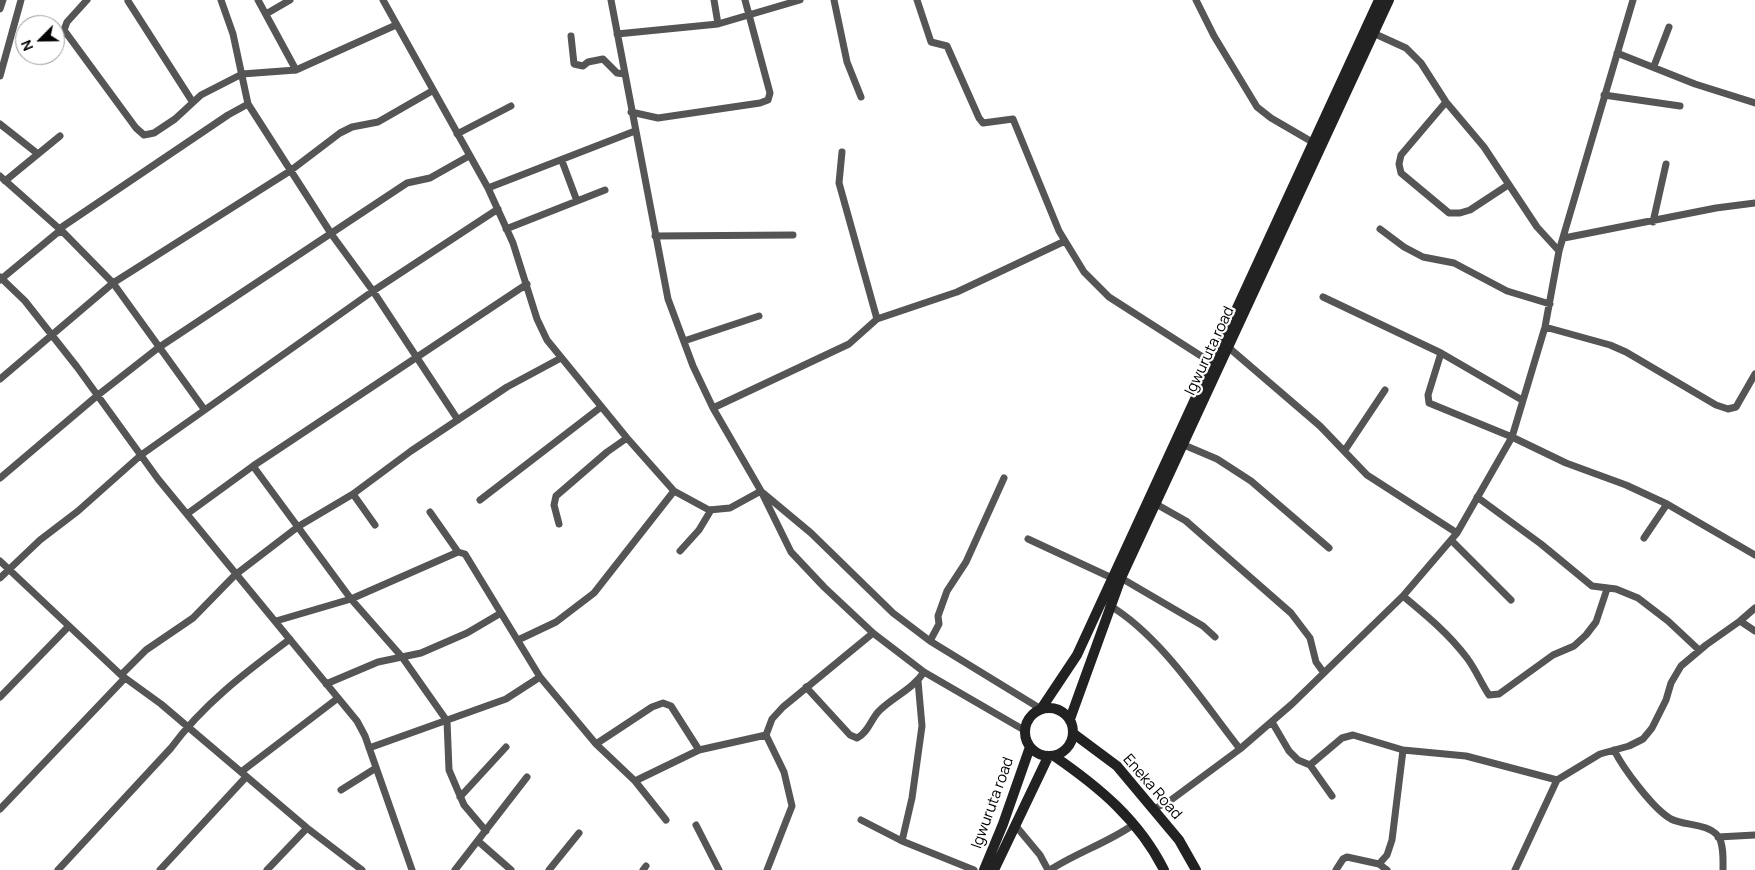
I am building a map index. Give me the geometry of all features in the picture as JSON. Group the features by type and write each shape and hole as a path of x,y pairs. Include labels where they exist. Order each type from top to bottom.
{"main road":[{"name":"Igwuruta road","path":"1070,719 1109,605 1116,578 1212,363 1379,0"},
{"name":"Igwuruta road","path":"1042,709 1077,655 1156,504 1388,0"},
{"path":"1042,709 1057,709 1070,719 1074,734 1070,745 1064,752 1051,756 1040,755 1030,746 1024,730 1028,720 1042,709"},
{"name":"Eneka Road","path":"1074,734 1117,766 1179,840 1196,870"},
{"name":"Igwuruta road","path":"984,870 1003,824 1030,746"},
{"name":"Igwuruta road","path":"994,870 1014,825 1051,756"},
{"path":"1051,756 1093,783 1115,803 1158,857 1164,870"}],"street":[{"path":"0,9 3,0"},
{"path":"0,76 21,0"},
{"path":"87,0 67,22 64,30 140,133 150,135 175,119 192,101 242,74 296,70 396,25"},
{"path":"221,0 233,34 248,104 330,232 373,291 458,420"},
{"path":"258,0 296,70"},
{"path":"266,14 290,0"},
{"path":"382,0 488,188 506,228 544,334 561,358 627,438 674,491 711,510 730,508 761,491"},
{"path":"611,0 668,299 713,408 761,491 791,552 824,587 873,633 924,672 1024,730"},
{"path":"714,0 718,24"},
{"path":"631,112 658,118 760,103 768,100 770,93 751,16 745,0"},
{"path":"618,34 718,24 751,16 800,0"},
{"path":"834,0 849,69 861,97"},
{"path":"918,0 932,42 947,46 979,118 983,123 1014,119 1058,231 1084,272 1109,297 1212,363"},
{"path":"1196,0 1214,36 1257,107 1271,118 1314,143"},
{"path":"1154,809 1171,800 1240,749 1272,722 1403,596 1457,533 1512,437 1545,327 1559,251 1633,0"},
{"path":"128,2 192,101"},
{"path":"1654,66 1669,26"},
{"path":"1373,33 1406,48 1421,63 1446,102 1484,147 1537,228 1559,251"},
{"path":"571,36 574,64 583,66 588,62 603,59 617,73 624,74"},
{"path":"1617,53 1654,66 1695,84 1755,103"},
{"path":"0,379 113,284 290,171 340,133 352,127 378,122 432,91"},
{"path":"1604,95 1680,106"},
{"path":"1446,102 1401,156 1399,164 1401,173 1449,213 1460,213 1470,210 1508,185"},
{"path":"248,104 228,115 61,230 1,279 25,301 187,514 357,721 369,748 412,870"},
{"path":"457,134 511,106"},
{"path":"0,124 38,154"},
{"path":"488,188 562,161 635,131"},
{"path":"60,136 3,179 61,230 113,284 204,409"},
{"path":"842,152 839,183 877,319"},
{"path":"0,478 98,395 158,348 330,232 407,183 430,178 469,156"},
{"path":"562,161 576,201"},
{"path":"1653,222 1666,164"},
{"path":"506,228 605,190"},
{"path":"1564,238 1653,222 1716,208 1755,203"},
{"path":"0,578 8,568 78,511 141,455 373,291 498,209"},
{"path":"1380,229 1404,247 1423,257 1454,263 1507,291 1550,304"},
{"path":"655,236 793,235"},
{"path":"713,408 849,344 877,319 957,292 1065,241"},
{"path":"187,514 253,466 527,284"},
{"path":"1323,297 1441,353 1522,400"},
{"path":"684,341 759,316"},
{"path":"1545,327 1610,345 1626,352 1716,405 1728,409 1736,407 1741,401 1755,374"},
{"path":"1228,348 1285,394 1345,450 1367,475 1457,533"},
{"path":"1441,353 1428,395 1429,403 1512,437 1566,463 1626,485 1666,504 1755,555"},
{"path":"0,809 146,650 193,618 235,574 299,526 353,494 507,387 561,358"},
{"path":"1345,450 1385,390"},
{"path":"480,500 601,407"},
{"path":"559,524 554,505 556,496 607,452 627,438"},
{"path":"1184,445 1217,459 1251,481 1329,548"},
{"path":"253,466 351,598 402,657 447,720 449,770 460,797 468,810 486,831"},
{"path":"930,641 938,624 938,616 947,591 966,562 1004,478"},
{"path":"518,640 556,622 594,593 674,491"},
{"path":"761,491 811,533 892,613 930,641 1042,709"},
{"path":"353,494 375,525"},
{"path":"1477,497 1541,544 1592,586 1616,589 1638,598 1668,620 1699,650"},
{"path":"1156,504 1186,521 1291,613 1310,638 1316,662 1324,672"},
{"path":"1644,538 1666,504"},
{"path":"680,551 699,530 711,510"},
{"path":"430,512 458,552 464,554 540,677 596,744 635,781 666,820"},
{"path":"1028,539 1116,578 1203,626 1215,637"},
{"path":"1451,540 1511,600"},
{"path":"276,621 351,598 458,552"},
{"path":"0,561 123,677 161,704 307,828 362,870"},
{"path":"1403,596 1440,628 1456,645 1476,671 1489,695 1493,696 1499,694 1549,658 1574,646 1586,636 1596,622 1607,589"},
{"path":"1109,605 1130,617 1154,642 1240,749"},
{"path":"1515,870 1557,780 1583,763 1629,746 1648,733 1666,700 1670,683 1681,666 1699,650 1740,622 1755,608"},
{"path":"326,684 378,662 421,654 467,633 501,613"},
{"path":"1740,622 1755,631"},
{"path":"0,697 68,627"},
{"path":"766,870 792,806 784,772 766,735 772,719 806,687 873,633"},
{"path":"58,870 171,748 187,726 234,681 290,639"},
{"path":"806,687 850,734 857,738 862,736 878,712 918,681 924,672"},
{"path":"369,748 506,699 540,677"},
{"path":"902,841 909,812 922,726 918,681"},
{"path":"160,870 243,774 338,698"},
{"path":"596,744 652,707 668,704 699,750"},
{"path":"1272,722 1293,756 1303,764 1310,765 1332,796"},
{"path":"635,781 699,750 766,735"},
{"path":"1310,765 1342,738 1353,735 1403,750 1466,756 1557,780"},
{"path":"460,797 506,747"},
{"path":"1379,864 1387,855 1392,840 1403,750"},
{"path":"1614,750 1623,768 1665,814 1681,823 1706,828 1718,836 1721,841 1723,870"},
{"path":"341,790 376,768"},
{"path":"455,870 528,777"},
{"path":"862,820 902,841 974,870"},
{"path":"696,825 719,870"},
{"path":"1014,825 1040,855 1049,870 1073,855 1103,843 1134,825"},
{"path":"267,870 307,828"},
{"path":"549,870 579,833"},
{"path":"1718,836 1755,835"},
{"path":"478,841 511,870"},
{"path":"1336,870 1343,859 1348,857 1379,864 1387,870"}]}
